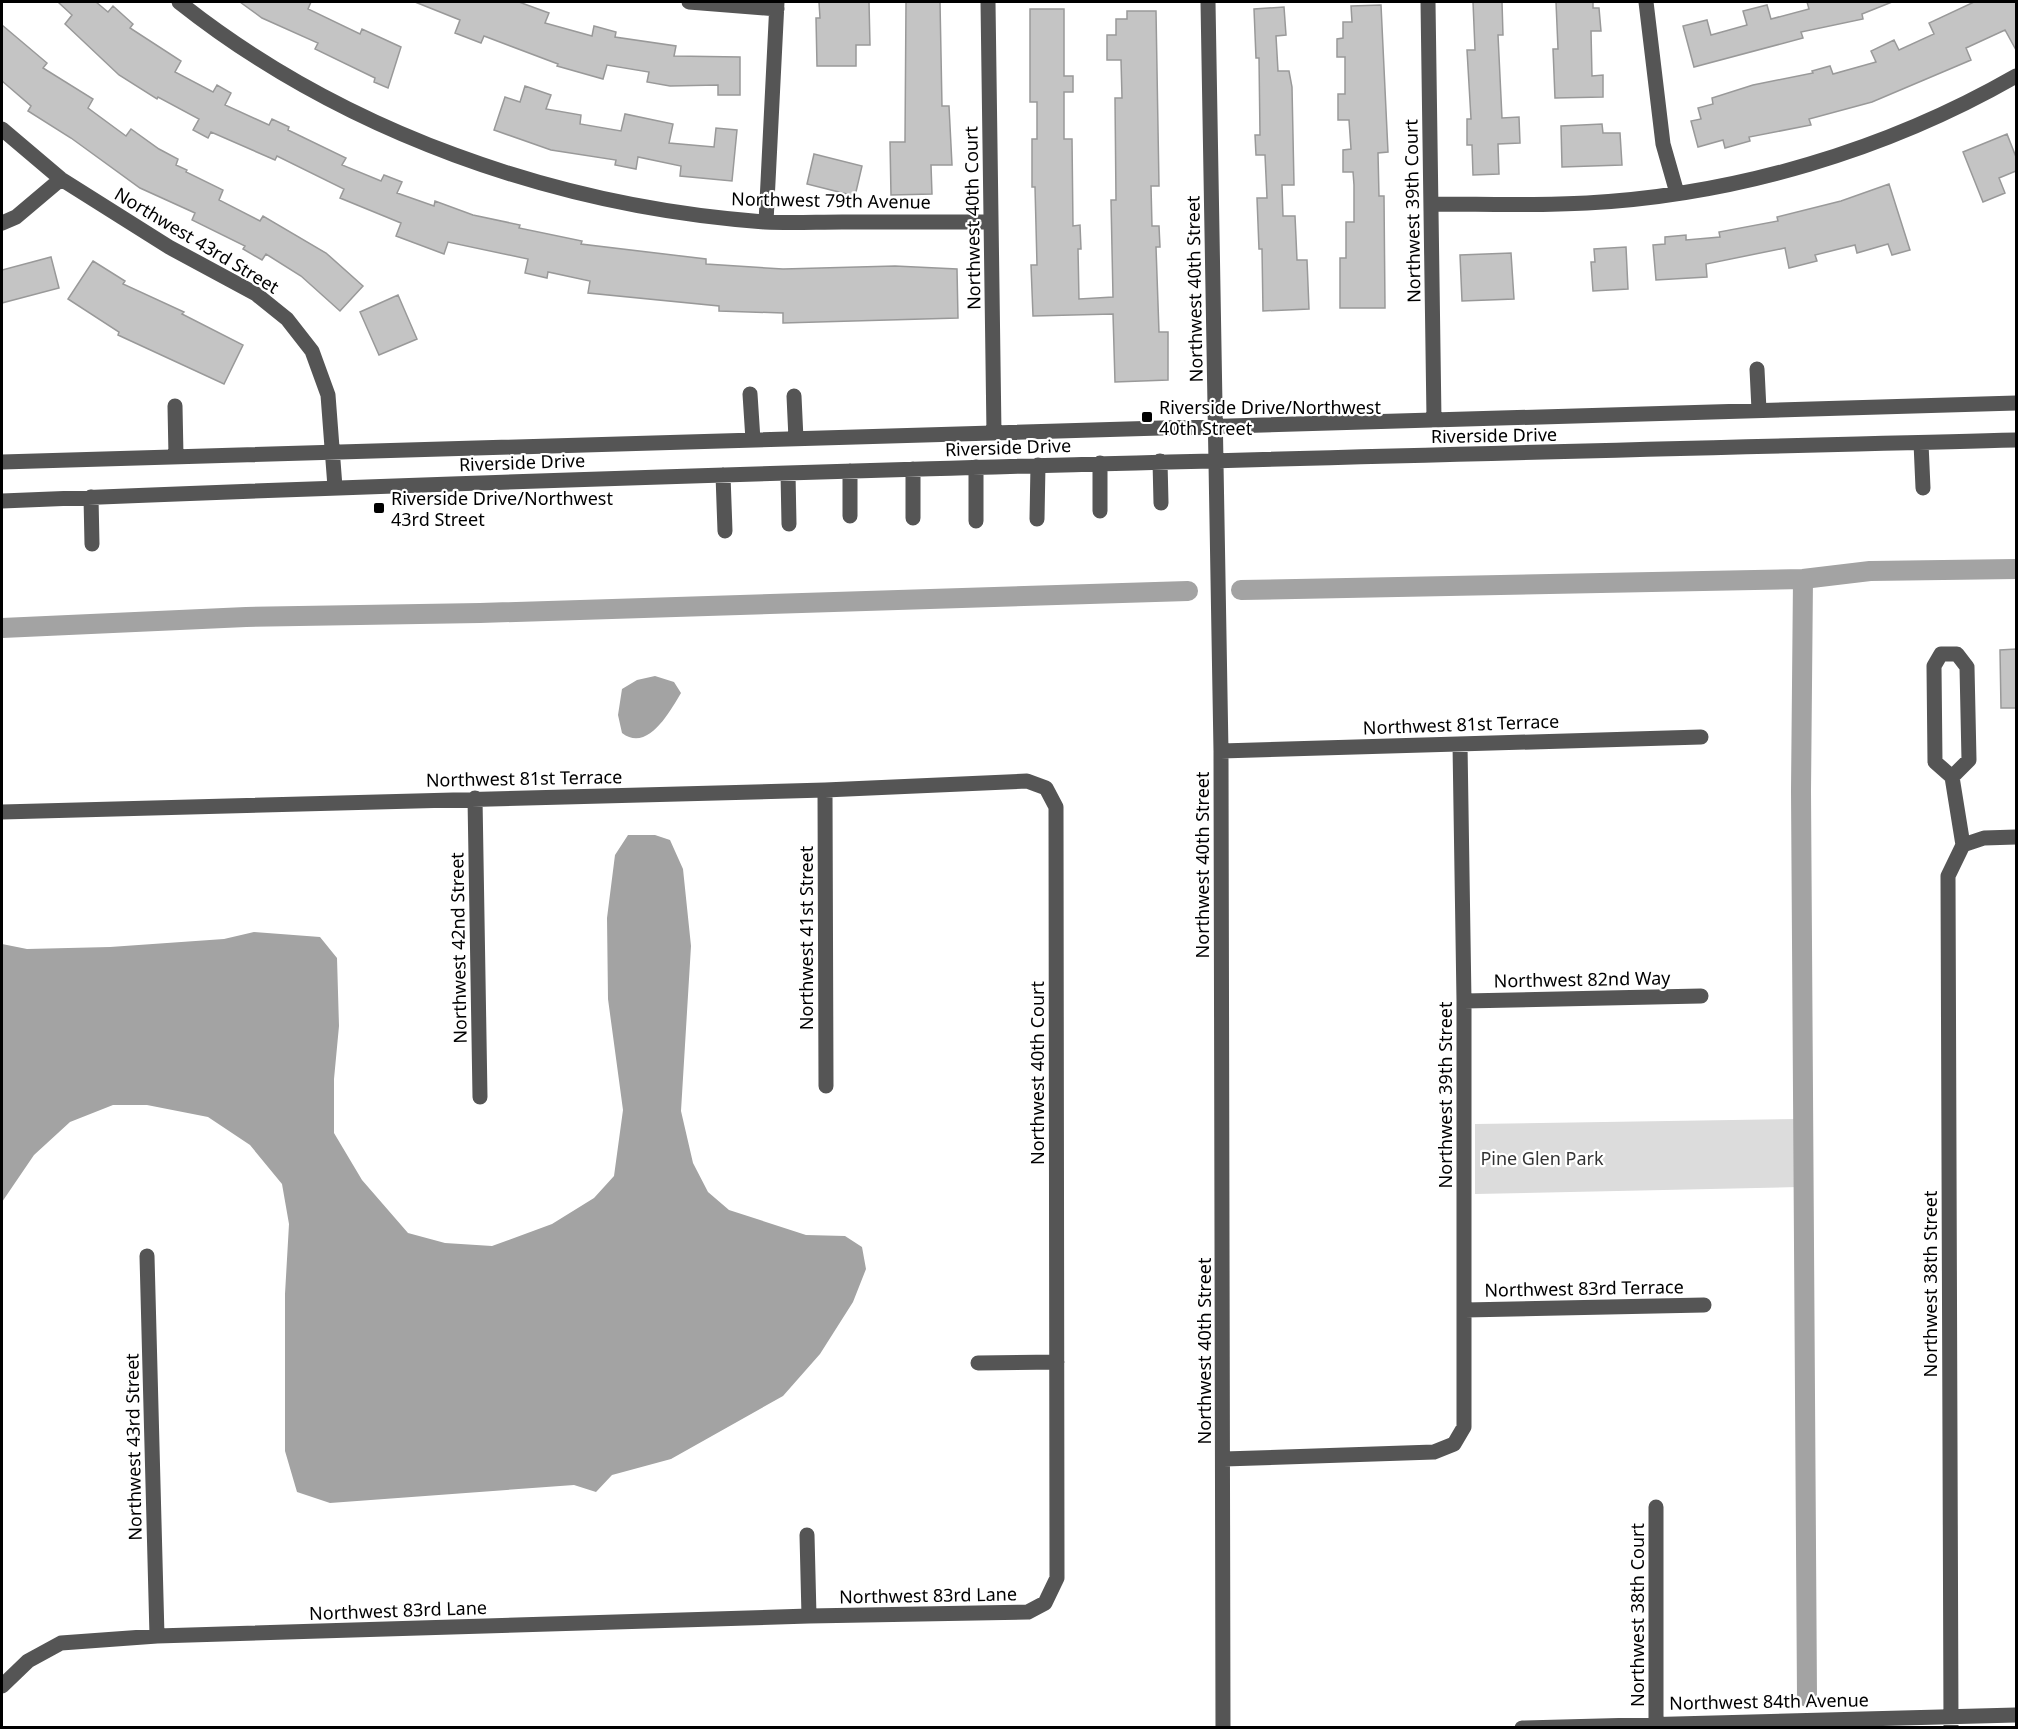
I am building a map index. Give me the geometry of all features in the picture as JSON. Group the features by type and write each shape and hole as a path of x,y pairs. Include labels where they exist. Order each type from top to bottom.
{"street":[{"name":"Northwest 79th Avenue","path":"179,2 210,26 345,108 428,143 523,177 612,201 682,213 766,222 991,222"},
{"path":"689,2 777,5 766,222"},
{"name":"Northwest 40th Court","path":"988,2 994,433"},
{"name":"Northwest 40th Street","path":"1208,2 1221,751 1223,1728"},
{"name":"Northwest 39th Court","path":"1428,2 1434,419"},
{"path":"1646,2 1663,144 1677,193"},
{"path":"1431,204 1587,203 1677,193 1782,171 1875,143 1983,95 2016,76"},
{"name":"Northwest 43rd Street","path":"2,129 61,179 169,247 256,294 287,319 312,351 328,395 335,487"},
{"path":"2,223 16,217 61,179"},
{"path":"1757,369 1759,410"},
{"path":"750,394 753,440"},
{"path":"794,396 796,439"},
{"name":"Riverside Drive","path":"2,462 2016,403"},
{"path":"175,406 176,456"},
{"name":"Riverside Drive","path":"2,501 335,487 1160,461 2016,440"},
{"path":"1921,443 1923,488"},
{"path":"1160,461 1161,502"},
{"path":"1100,463 1100,511"},
{"path":"1037,519 1038,465"},
{"path":"976,467 976,522"},
{"path":"913,469 913,518"},
{"path":"850,471 850,516"},
{"path":"788,473 789,524"},
{"path":"723,475 725,531"},
{"path":"91,497 92,544"},
{"path":"1952,777 1969,760 1968,667 1957,654 1941,654 1934,666 1935,762 1952,777 1963,845 1984,838 2016,837"},
{"name":"Northwest 81st Terrace","path":"1221,751 1701,737"},
{"name":"Northwest 39th Street","path":"1224,1459 1434,1452 1454,1444 1464,1427 1464,1001 1460,744"},
{"name":"Northwest 81st Terrace","path":"2,812 825,790 1026,781 1046,788"},
{"name":"Northwest 40th Court","path":"1045,1603 1057,1578 1056,807 1046,788"},
{"name":"Northwest 41st Street","path":"825,790 826,1086"},
{"name":"Northwest 42nd Street","path":"475,798 480,1097"},
{"name":"Northwest 38th Street","path":"1951,1723 1948,876 1963,845"},
{"name":"Northwest 82nd Way","path":"1464,1001 1701,996"},
{"name":"Northwest 43rd Street","path":"147,1256 157,1636"},
{"name":"Northwest 83rd Terrace","path":"1465,1310 1704,1305"},
{"path":"978,1363 1057,1362"},
{"name":"Northwest 38th Court","path":"1656,1507 1656,1723"},
{"path":"807,1535 808,1616"},
{"name":"Northwest 83rd Lane","path":"2,1685 28,1661 61,1643 157,1636 808,1616 1028,1612 1045,1603"},
{"name":"Northwest 84th Avenue","path":"1522,1728 1656,1723 1951,1723 2016,1715"}],"green space":[{"name":"Pine Glen Park","path":"1798,1119 1798,1187 1475,1194 1475,1124"}],"shaded area":[{"path":"655,676 674,682 681,693 657,727 641,738 632,738 622,733 618,715 622,689 637,680"},
{"path":"628,835 655,835 670,840 683,869 691,946 681,1111 693,1163 708,1192 729,1210 806,1235 845,1236 862,1247 866,1269 853,1302 820,1354 783,1396 671,1459 612,1475 596,1492 574,1485 330,1503 297,1492 285,1451 285,1294 289,1224 282,1184 250,1145 208,1117 147,1105 113,1105 70,1122 34,1155 2,1202 2,944 27,949 110,947 224,939 254,932 320,937 337,958 339,1026 334,1079 334,1133 362,1180 408,1233 445,1243 492,1246 552,1224 594,1198 614,1176 623,1110 608,999 607,918 615,855"}],"building":[{"path":"58,2 96,2 108,12 113,6 133,24 130,28 181,61 175,72 213,92 217,85 231,93 225,105 269,125 272,119 289,127 288,130 346,158 342,165 381,181 384,175 402,182 397,193 434,206 435,201 473,215 520,225 519,228 582,241 581,244 706,259 706,264 783,269 895,266 957,269 958,318 783,323 783,313 719,311 719,306 588,293 590,281 548,272 547,278 525,273 528,259 448,242 444,254 396,236 401,223 340,198 344,189 277,156 275,160 211,132 208,138 193,130 199,119 158,97 157,99 119,75 65,24 72,15"},
{"path":"240,2 311,2 308,9 360,34 362,29 401,47 388,88 374,82 375,78 315,49 318,43 262,18"},
{"path":"415,2 519,2 549,13 545,23 592,36 594,26 616,32 615,37 676,46 674,56 740,57 740,95 718,95 718,85 670,86 647,82 649,72 607,65 603,79 557,66 558,64 484,36 481,43 455,33 460,20"},
{"path":"819,2 869,2 870,45 856,45 856,66 817,66 816,18 820,18"},
{"path":"906,2 940,2 942,106 949,106 952,165 931,165 932,194 891,195 890,142 905,142"},
{"path":"1473,2 1502,2 1503,35 1498,35 1502,118 1519,117 1520,143 1498,144 1499,174 1473,175 1472,145 1467,145 1467,119 1471,119 1467,50 1475,50"},
{"path":"1556,2 1593,2 1593,8 1599,8 1601,31 1591,31 1592,76 1603,75 1603,97 1555,98 1553,49 1558,49"},
{"path":"1807,2 1892,2 1862,14 1863,19 1801,32 1803,38 1694,67 1683,26 1707,20 1711,35 1747,25 1743,11 1767,5 1771,19 1809,9"},
{"path":"1974,2 2016,2 2016,50 2005,30 1966,48 1971,60 1872,102 1809,119 1811,125 1749,137 1750,141 1725,148 1723,140 1698,147 1691,121 1701,119 1698,108 1713,104 1712,98 1753,85 1813,73 1812,71 1830,66 1833,74 1876,62 1871,51 1894,40 1899,50 1934,34 1929,23"},
{"path":"1381,5 1388,152 1378,153 1379,196 1384,196 1385,308 1340,308 1340,258 1346,258 1346,222 1354,222 1354,185 1353,172 1343,172 1343,150 1351,149 1349,120 1338,120 1338,94 1345,94 1345,57 1337,57 1337,39 1343,38 1343,22 1352,22 1351,6"},
{"path":"1284,7 1286,35 1276,36 1278,71 1289,71 1292,87 1294,185 1282,185 1283,216 1295,216 1297,260 1307,260 1309,309 1263,311 1262,249 1259,249 1257,198 1267,198 1265,155 1256,155 1255,135 1260,135 1259,58 1256,58 1254,9"},
{"path":"1030,9 1064,9 1064,76 1073,76 1073,92 1064,92 1064,139 1072,139 1073,226 1080,225 1079,299 1113,297 1111,200 1116,200 1115,98 1122,98 1121,60 1107,60 1107,35 1116,35 1116,19 1127,19 1127,11 1156,11 1159,186 1151,186 1152,226 1159,226 1160,247 1156,247 1159,332 1168,332 1168,380 1115,382 1113,314 1033,316 1031,265 1037,265 1035,187 1032,187 1032,139 1037,139 1037,102 1030,102"},
{"path":"2,25 47,63 43,68 93,99 88,108 126,136 131,129 178,159 176,165 187,170 186,172 223,190 219,200 260,221 263,216 326,253 363,286 340,311 301,276 266,254 262,260 243,249 245,246 192,220 195,213 140,188 71,138 28,111 31,106 2,81"},
{"path":"525,86 551,95 546,109 581,115 580,124 621,131 625,114 673,124 669,143 714,147 716,128 737,130 732,181 680,176 681,166 638,157 636,169 615,165 616,160 551,150 494,130 505,97 520,102"},
{"path":"1602,124 1603,133 1620,133 1622,165 1562,167 1561,126"},
{"path":"2007,134 2016,157 2016,171 1999,178 2005,193 1983,202 1963,152"},
{"path":"814,154 862,166 855,196 807,184"},
{"path":"1889,184 1910,250 1892,255 1888,244 1857,253 1855,245 1815,255 1817,261 1789,268 1785,248 1706,264 1707,277 1656,280 1653,245 1665,244 1665,237 1686,235 1686,240 1720,237 1719,232 1778,221 1777,217 1841,201"},
{"path":"1626,247 1628,289 1593,291 1591,262 1595,262 1594,249"},
{"path":"1511,253 1514,299 1462,301 1460,255"},
{"path":"51,257 59,288 2,303 2,270"},
{"path":"93,261 125,281 123,284 184,312 182,314 243,345 224,384 118,335 119,332 68,299"},
{"path":"398,295 417,339 379,355 360,312"},
{"path":"2016,649 2016,708 2001,708 2000,650"}],"waterway":[{"path":"1241,590 1803,579 1870,571 2016,569"},
{"path":"1803,579 1801,791 1807,1697"},
{"path":"2,628 246,617 480,613 1188,591"}],"place":[{"name":"Riverside Drive/Northwest 40th Street","path":"1147,417"},
{"name":"Riverside Drive/Northwest 43rd Street","path":"379,508"}]}
